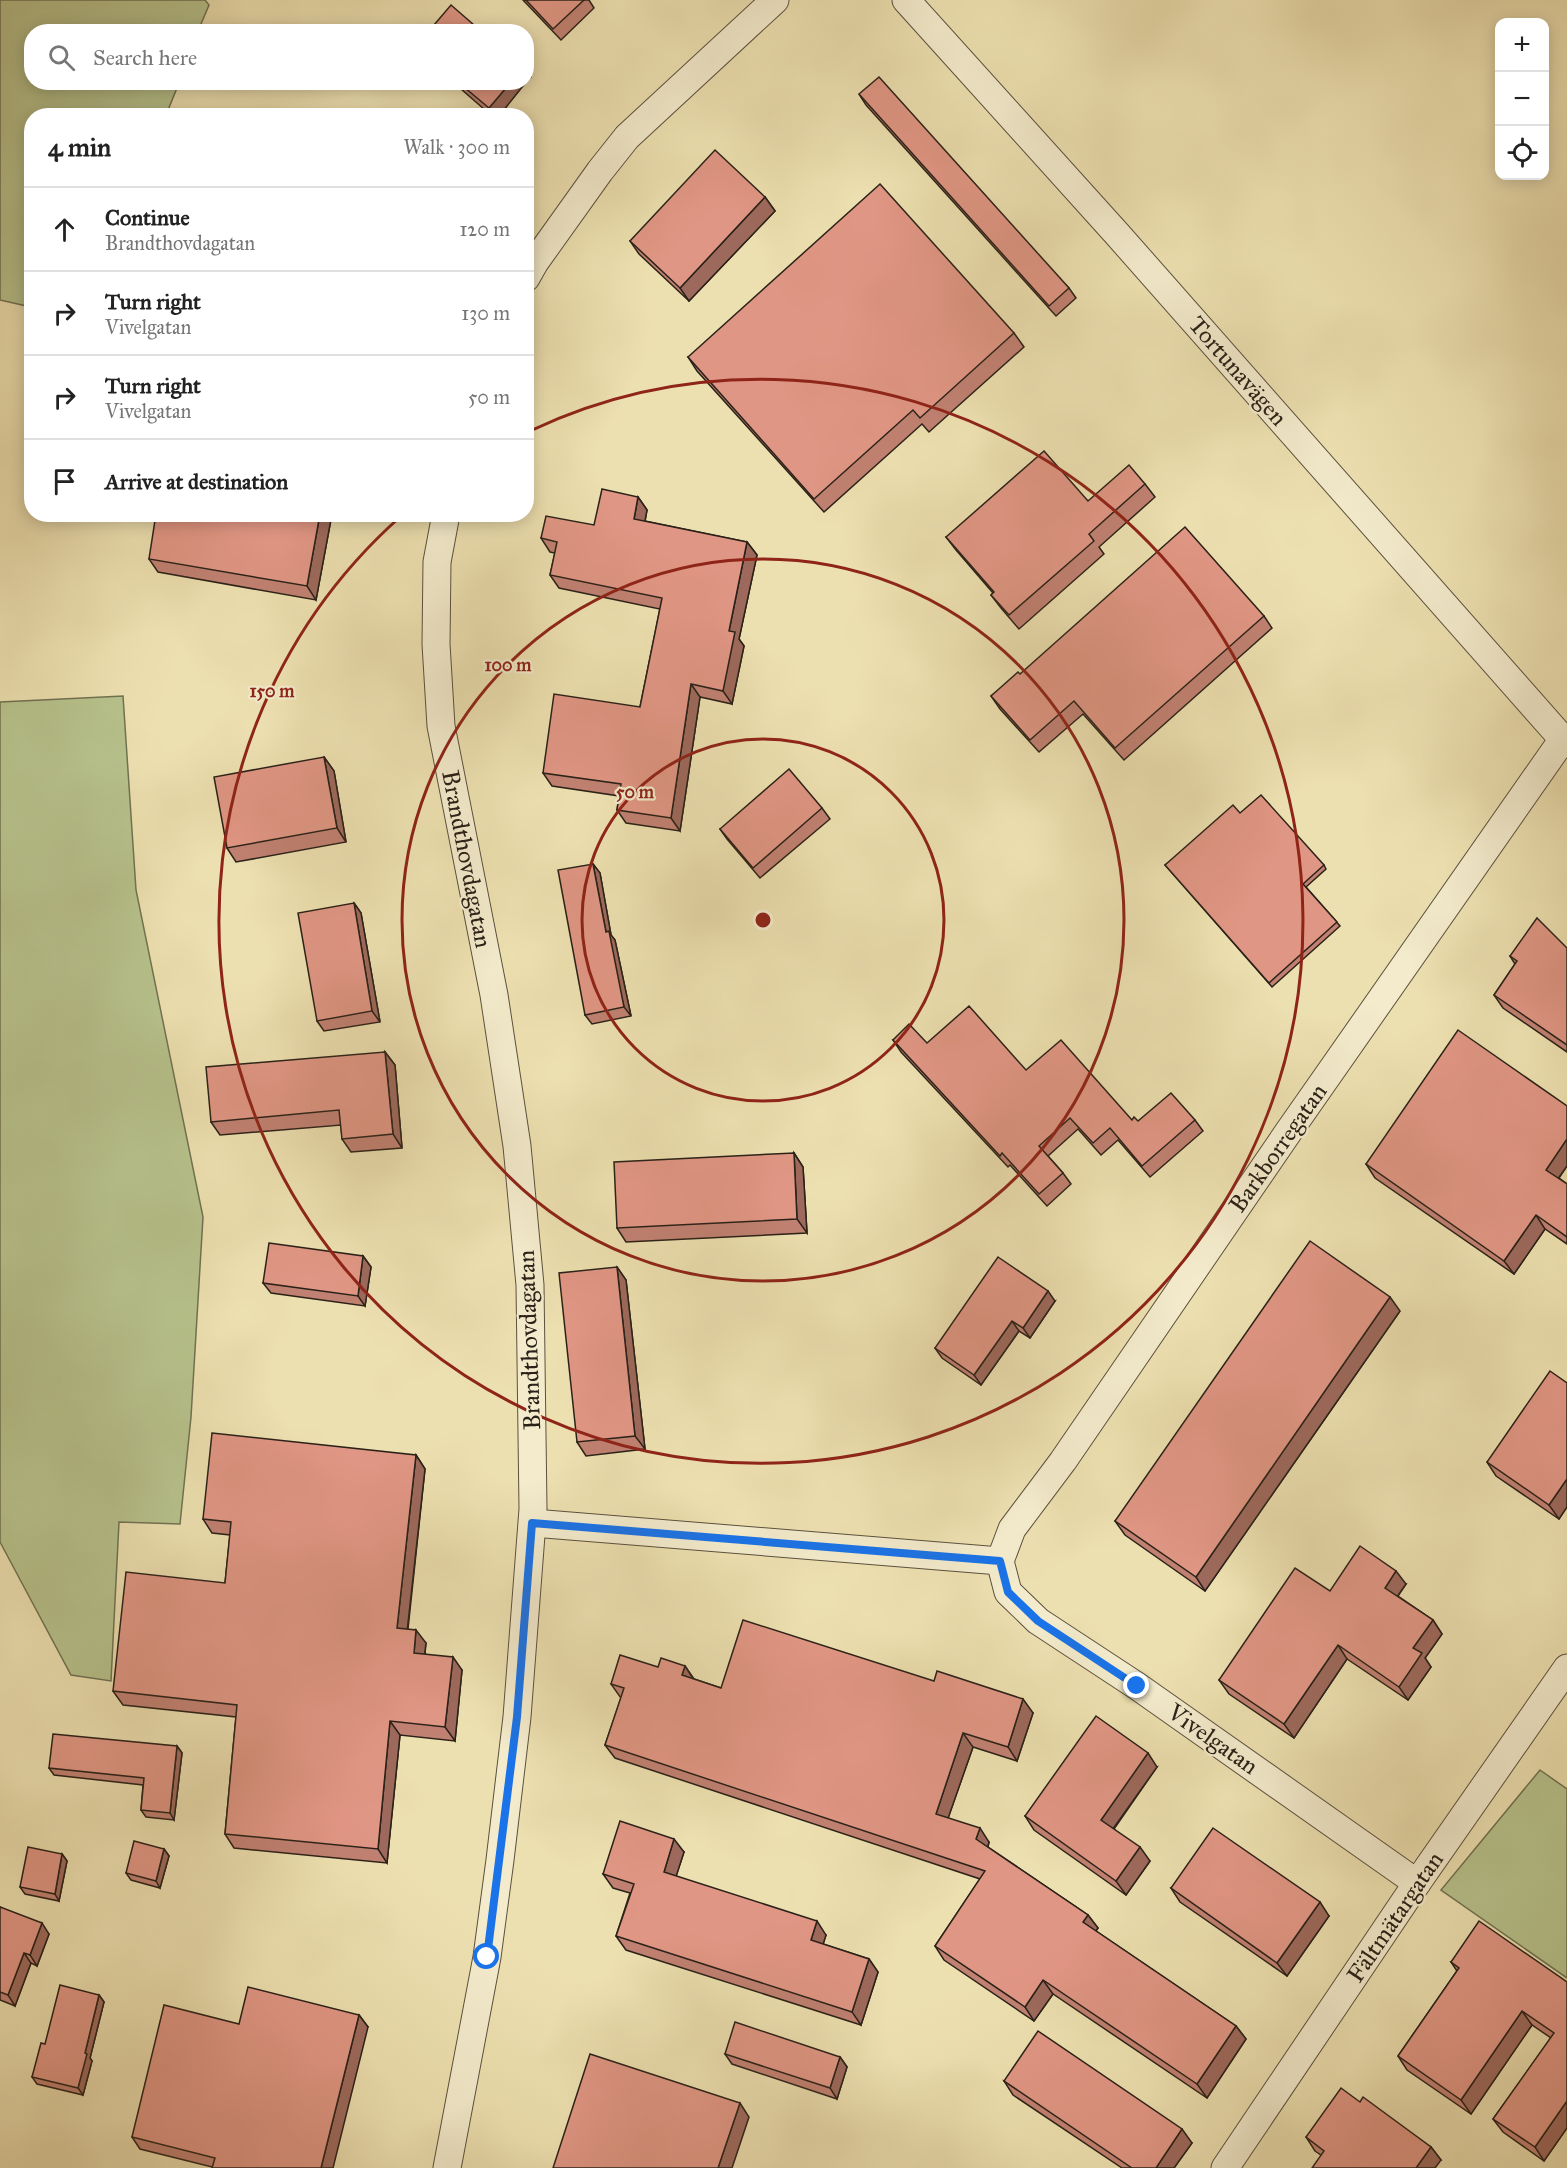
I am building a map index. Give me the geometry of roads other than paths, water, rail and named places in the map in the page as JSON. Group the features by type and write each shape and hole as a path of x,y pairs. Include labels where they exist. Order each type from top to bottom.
{"street":[{"path":"534,266 600,171 627,137 775,0"},
{"name":"Tortunavägen","path":"906,0 1118,235 1565,742"},
{"name":"Brandthovdagatan","path":"444,522 437,562 436,644 441,726 494,995 517,1146 530,1285 532,1523 517,1717 500,1860 487,1957 447,2168"},
{"name":"Barkborregatan","path":"1000,1561 1012,1529 1063,1461 1289,1131 1565,742"},
{"path":"532,1523 1000,1561"},
{"name":"Vivelgatan","path":"1000,1561 1008,1592 1038,1621 1137,1686 1417,1883"},
{"name":"Fältmätargatan","path":"1225,2168 1417,1883 1567,1668"}]}
